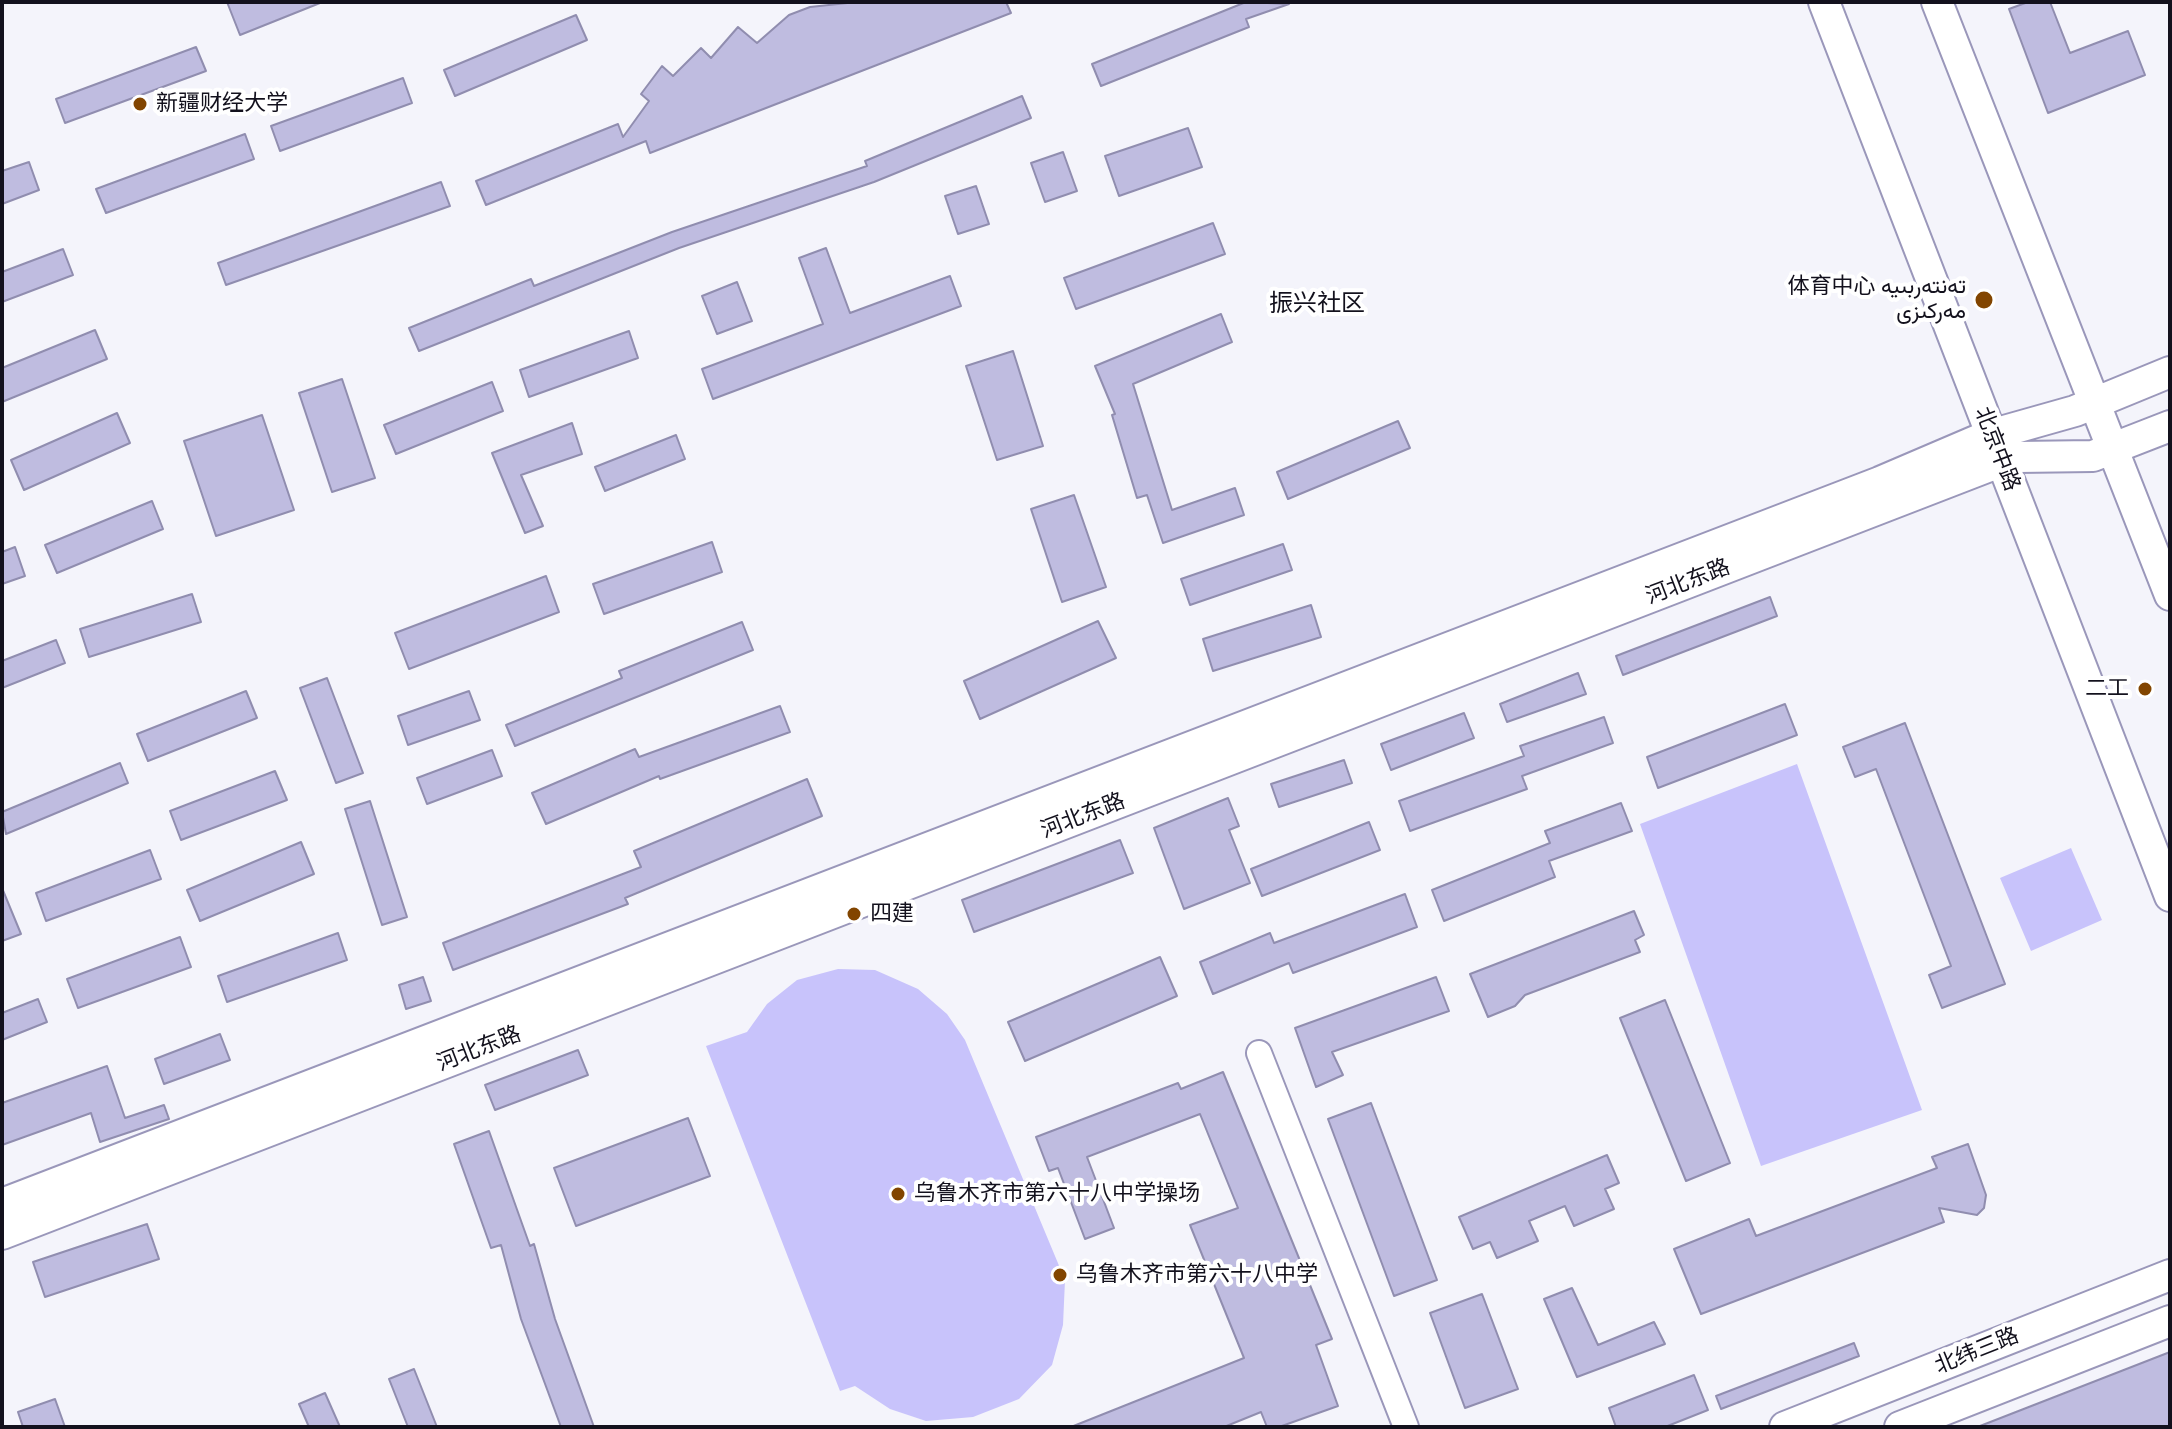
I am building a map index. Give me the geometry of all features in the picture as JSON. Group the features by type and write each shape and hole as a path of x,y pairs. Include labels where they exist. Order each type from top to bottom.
{"main road":[{"name":"北京中路","path":"1824,2 2170,896"},
{"path":"1937,2 2170,595"},
{"path":"2,1204 1865,487 1995,449 2170,372"},
{"name":"河北东路","path":"2,1234 1995,449 2018,457 2093,456 2170,426"},
{"name":"北纬三路","path":"1785,1427 2170,1275"},
{"name":"北纬三路","path":"1900,1427 1930,1421 2170,1321"}],"street":[{"path":"1259,1053 1406,1427"}],"shaded area":[{"path":"1797,764 1922,1110 1761,1166 1640,824"},
{"path":"2071,848 2102,920 2031,951 2000,878"},
{"path":"838,969 875,970 918,989 947,1014 965,1040 1065,1280 1063,1325 1052,1365 1019,1399 973,1417 926,1421 890,1409 855,1386 840,1391 706,1046 747,1032 767,1004 797,980"}],"building":[{"path":"227,2 320,2 320,3 240,35"},
{"path":"857,2 1006,2 1011,13 650,153 646,141 486,205 476,181 618,124 623,137 649,101 641,94 662,66 673,76 701,48 711,58 738,27 757,43 789,15 810,7"},
{"path":"1246,2 1289,4 1246,19 1249,27 1101,86 1092,64"},
{"path":"2028,2 2050,2 2070,53 2128,31 2145,75 2048,113 2009,9"},
{"path":"576,15 587,40 455,96 444,70"},
{"path":"196,47 206,71 65,123 56,99"},
{"path":"403,78 412,103 280,151 271,126"},
{"path":"1022,96 1031,118 874,182 679,248 419,351 409,328 531,279 534,286 672,232 867,166 865,161"},
{"path":"1188,128 1202,167 1119,196 1105,156"},
{"path":"245,134 254,159 106,213 96,189"},
{"path":"1063,152 1077,191 1045,202 1031,163"},
{"path":"29,162 39,190 2,204 2,171"},
{"path":"441,182 450,206 226,285 218,263"},
{"path":"976,186 989,224 958,234 945,196"},
{"path":"1213,223 1225,254 1076,309 1064,278"},
{"path":"826,248 850,313 950,276 961,306 713,399 702,369 823,324 799,258"},
{"path":"63,249 73,275 2,302 2,272"},
{"path":"737,282 752,321 717,334 702,296"},
{"path":"1221,314 1232,342 1133,384 1172,510 1235,488 1244,515 1163,543 1147,495 1137,498 1112,415 1115,414 1095,366"},
{"path":"95,330 107,359 2,402 2,368"},
{"path":"629,331 638,358 529,397 520,370"},
{"path":"1013,351 1043,446 997,460 966,366"},
{"path":"342,379 375,478 332,492 299,393"},
{"path":"492,382 503,411 396,454 384,425"},
{"path":"117,413 130,443 24,490 11,460"},
{"path":"262,415 294,510 216,536 184,441"},
{"path":"1398,421 1410,448 1288,499 1277,472"},
{"path":"572,423 582,454 521,475 543,526 525,533 492,453"},
{"path":"676,435 685,459 605,491 595,467"},
{"path":"1074,495 1106,587 1062,602 1031,509"},
{"path":"152,501 163,529 57,573 45,545"},
{"path":"712,542 722,572 604,614 593,584"},
{"path":"1283,544 1292,570 1190,605 1181,579"},
{"path":"15,547 25,576 2,584 2,552"},
{"path":"546,576 559,612 409,669 395,633"},
{"path":"192,594 201,622 89,657 80,629"},
{"path":"1770,597 1777,616 1623,675 1616,656"},
{"path":"1311,605 1321,637 1213,671 1203,639"},
{"path":"1098,621 1116,658 980,719 964,681"},
{"path":"742,622 753,650 515,746 506,725 622,678 619,671"},
{"path":"56,640 65,663 2,688 2,661"},
{"path":"1578,673 1586,694 1507,722 1500,704"},
{"path":"327,678 363,773 336,783 300,688"},
{"path":"246,691 257,718 148,761 137,734"},
{"path":"469,691 480,720 408,745 398,716"},
{"path":"1785,704 1797,735 1658,788 1647,757"},
{"path":"780,706 790,732 660,779 659,776 546,824 532,793 635,749 639,757"},
{"path":"1464,713 1474,738 1391,770 1381,744"},
{"path":"1604,717 1613,743 1522,776 1527,789 1410,831 1399,801 1524,756 1520,746"},
{"path":"1905,723 2005,984 1942,1008 1929,975 1951,966 1876,769 1855,777 1843,747"},
{"path":"492,750 502,776 427,804 417,778"},
{"path":"1344,760 1352,783 1279,807 1271,784"},
{"path":"120,763 128,783 6,834 2,812"},
{"path":"275,771 287,800 181,840 170,811"},
{"path":"807,779 822,816 625,898 628,904 453,970 443,943 641,867 634,851"},
{"path":"1228,798 1239,826 1229,830 1250,883 1184,909 1154,828"},
{"path":"370,801 407,917 382,925 345,809"},
{"path":"1621,803 1632,831 1549,861 1555,877 1444,921 1432,890 1550,843 1545,831"},
{"path":"1369,822 1380,850 1262,896 1251,869"},
{"path":"1120,840 1133,873 974,932 962,900"},
{"path":"301,842 314,874 200,921 187,890"},
{"path":"150,850 161,879 46,921 36,893"},
{"path":"2,888 21,934 2,941"},
{"path":"1405,894 1417,927 1293,973 1289,963 1213,994 1200,962 1270,933 1274,943"},
{"path":"1634,911 1644,935 1635,940 1640,952 1525,995 1515,1006 1488,1017 1470,974"},
{"path":"338,933 347,960 227,1002 218,976"},
{"path":"180,937 191,967 78,1008 67,979"},
{"path":"1160,957 1177,996 1025,1061 1008,1022"},
{"path":"423,977 431,1001 406,1009 399,985"},
{"path":"1436,977 1449,1011 1332,1052 1343,1075 1316,1087 1295,1028"},
{"path":"38,999 47,1022 2,1040 2,1013"},
{"path":"1665,1000 1730,1163 1686,1181 1620,1018"},
{"path":"220,1034 230,1060 164,1084 155,1059"},
{"path":"578,1050 588,1075 495,1110 485,1085"},
{"path":"107,1066 125,1118 164,1105 169,1119 100,1142 91,1113 2,1145 2,1103"},
{"path":"1223,1072 1332,1339 1316,1345 1338,1406 1279,1427 1267,1427 1261,1412 1224,1427 1071,1427 1244,1358 1190,1225 1238,1208 1200,1114 1087,1157 1114,1228 1085,1239 1058,1168 1049,1171 1036,1137 1178,1083 1181,1089"},
{"path":"1371,1103 1437,1280 1394,1296 1328,1119"},
{"path":"688,1118 710,1176 576,1226 554,1168"},
{"path":"489,1131 530,1246 534,1244 555,1319 594,1427 561,1427 521,1319 501,1245 491,1248 454,1144"},
{"path":"1968,1144 1986,1195 1984,1208 1977,1215 1939,1208 1944,1222 1701,1314 1674,1249 1749,1219 1756,1236 1937,1168 1932,1157"},
{"path":"1607,1155 1619,1183 1605,1189 1614,1209 1574,1226 1565,1206 1529,1221 1538,1241 1497,1258 1490,1242 1473,1249 1459,1217"},
{"path":"147,1224 159,1259 45,1297 33,1262"},
{"path":"1572,1288 1598,1345 1654,1322 1665,1344 1577,1377 1544,1299"},
{"path":"1482,1294 1518,1389 1465,1408 1430,1313"},
{"path":"1854,1343 1859,1356 1721,1409 1716,1396"},
{"path":"2170,1352 2170,1427 1980,1427 1980,1426"},
{"path":"414,1369 437,1427 408,1427 389,1379"},
{"path":"1694,1375 1708,1410 1665,1427 1616,1427 1609,1408"},
{"path":"325,1393 340,1427 309,1427 299,1404"},
{"path":"55,1399 65,1427 23,1427 18,1412"}],"place":[{"name":"新疆财经大学","path":"140,104"},
{"name":"体育中心 تەنتەربىيە مەركىزى","path":"1984,300"},
{"name":"二工","path":"2145,689"},
{"name":"四建","path":"854,914"},
{"name":"乌鲁木齐市第六十八中学操场","path":"898,1194"},
{"name":"乌鲁木齐市第六十八中学","path":"1060,1275"}],"district":[{"name":"振兴社区","path":"1317,304"}]}
